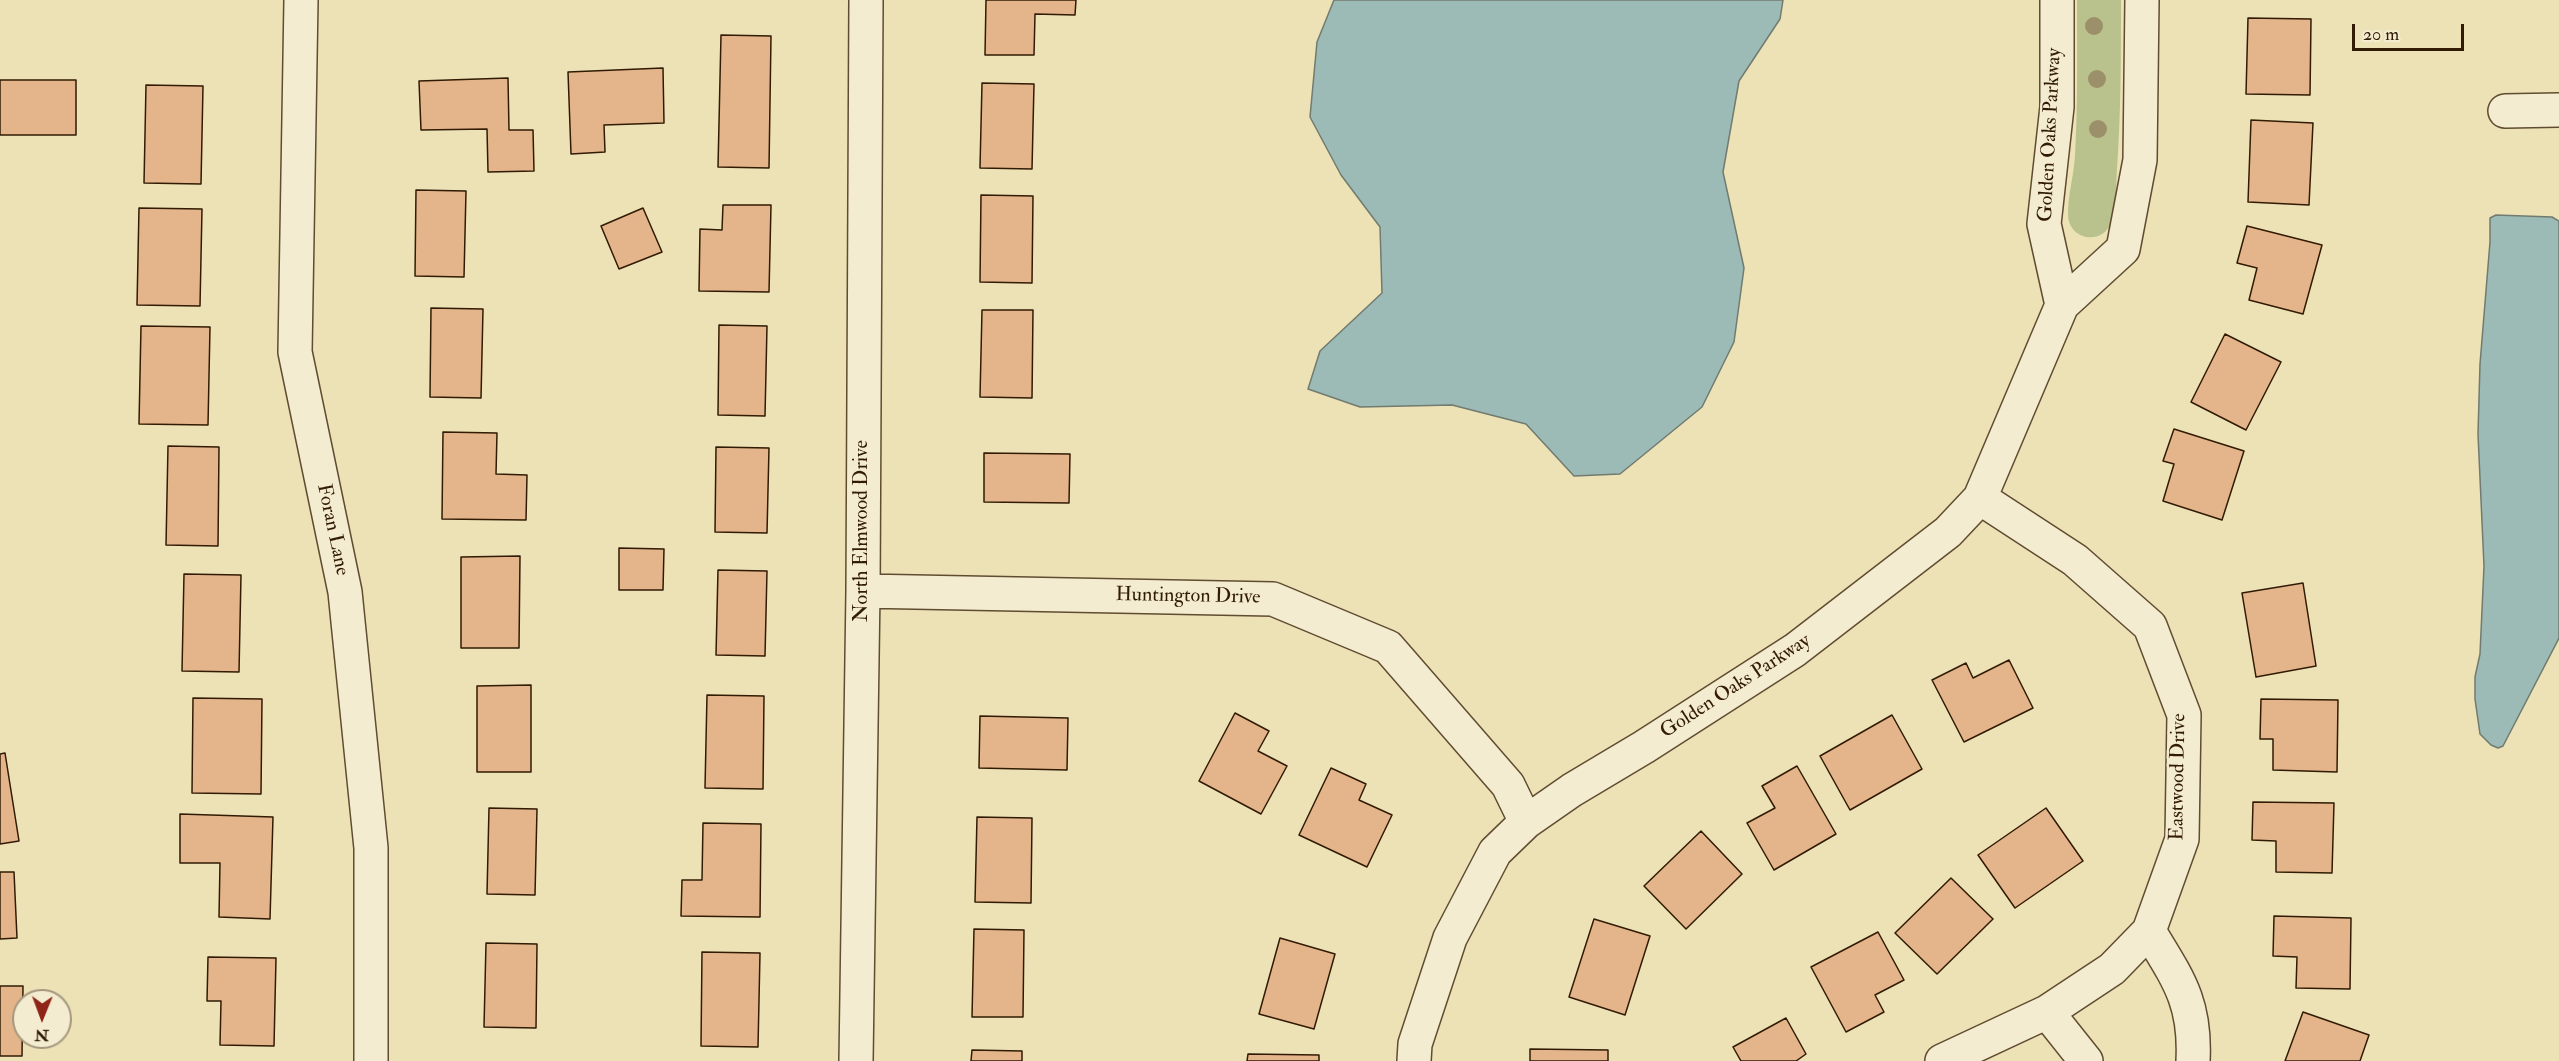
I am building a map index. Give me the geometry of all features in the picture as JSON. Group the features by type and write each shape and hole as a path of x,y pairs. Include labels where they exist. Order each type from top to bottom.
{"street":[{"name":"Foran Lane","path":"301,0 295,352 345,592 371,848 371,1061"},
{"name":"North Elmwood Drive","path":"856,1061 863,591 866,0"},
{"name":"Golden Oaks Parkway","path":"2057,0 2057,107 2044,224 2062,305"},
{"name":"Golden Oaks Parkway","path":"1414,1061 1414,1044 1450,938 1496,852 1526,822 1572,790 1644,747 1795,650 1948,532 1980,498 2062,305 2123,249 2140,160 2142,0"},
{"path":"2505,111 2559,110"},
{"name":"Eastwood Drive","path":"1942,1061 2047,1012 2112,969 2149,931 2182,839 2184,715 2150,626 2075,560 1980,498"},
{"name":"Huntington Drive","path":"863,591 1273,598 1388,647 1508,785 1526,822"},
{"path":"2149,931 2184,989 2194,1034 2193,1061"},
{"path":"2047,1012 2086,1061"}],"green space":[{"path":"2077,0 2121,0 2120,106 2115,203 2113,217 2107,230 2093,237 2086,237 2073,230 2068,214 2076,136"}],"water":[{"path":"1334,0 1783,0 1780,19 1739,81 1723,172 1744,268 1734,342 1702,407 1620,474 1574,476 1526,424 1452,405 1360,407 1308,389 1320,351 1382,293 1380,227 1341,175 1310,117 1317,42"},
{"path":"2496,215 2552,217 2559,221 2559,638 2503,746 2498,748 2491,745 2480,734 2475,699 2475,677 2480,654 2484,566 2478,434 2480,364 2490,218"}],"building":[{"path":"986,0 1076,0 1075,15 1035,14 1034,55 985,55"},
{"path":"2248,18 2311,19 2310,95 2246,94"},
{"path":"721,35 771,36 769,168 718,167"},
{"path":"663,68 664,123 604,125 605,152 571,154 568,72"},
{"path":"508,78 509,130 533,130 534,171 488,172 487,129 421,130 419,81"},
{"path":"0,80 76,80 76,135 0,135"},
{"path":"982,83 1034,84 1032,169 980,168"},
{"path":"146,85 203,86 201,184 144,183"},
{"path":"2251,120 2313,123 2309,205 2248,202"},
{"path":"416,190 466,191 464,277 415,276"},
{"path":"981,195 1033,196 1032,283 980,282"},
{"path":"723,205 771,205 769,292 699,291 700,229 722,230"},
{"path":"139,208 202,209 200,306 137,305"},
{"path":"643,208 662,252 619,269 601,226"},
{"path":"2247,226 2322,245 2303,314 2249,300 2257,268 2237,263"},
{"path":"431,308 483,309 481,398 430,397"},
{"path":"982,310 1033,310 1032,398 980,397"},
{"path":"719,325 767,326 765,416 718,415"},
{"path":"141,326 210,327 208,425 139,424"},
{"path":"2225,334 2281,362 2246,430 2191,402"},
{"path":"2174,429 2244,451 2222,520 2163,501 2174,464 2163,461"},
{"path":"443,432 497,433 496,474 527,475 526,520 442,519"},
{"path":"168,446 219,447 218,546 166,545"},
{"path":"716,447 769,448 767,533 715,532"},
{"path":"984,453 1070,454 1069,503 984,502"},
{"path":"619,548 664,549 663,590 619,590"},
{"path":"520,556 519,648 461,648 461,557"},
{"path":"718,570 767,571 765,656 716,655"},
{"path":"184,574 241,575 239,672 182,671"},
{"path":"2303,583 2316,666 2256,677 2242,593"},
{"path":"2009,660 2033,708 1964,742 1932,680 1966,663 1973,678"},
{"path":"531,685 531,772 477,772 477,686"},
{"path":"707,695 764,696 763,789 705,788"},
{"path":"193,698 262,699 261,794 192,793"},
{"path":"2261,699 2338,700 2337,772 2273,770 2273,739 2260,739"},
{"path":"1235,713 1269,731 1258,751 1287,766 1261,814 1199,781"},
{"path":"1892,715 1922,769 1850,810 1820,756"},
{"path":"980,716 1068,718 1067,770 979,768"},
{"path":"5,753 19,841 0,844 0,754"},
{"path":"1797,766 1836,834 1774,870 1747,823 1775,808 1762,786"},
{"path":"1331,768 1366,784 1359,800 1392,815 1367,867 1299,835"},
{"path":"2253,802 2334,803 2332,873 2276,872 2276,841 2252,840"},
{"path":"489,808 537,809 535,895 487,894"},
{"path":"2046,808 2083,861 2015,908 1978,855"},
{"path":"180,814 273,817 270,919 219,917 220,863 180,863"},
{"path":"977,817 1032,818 1031,903 975,902"},
{"path":"703,823 761,824 760,917 681,916 682,880 702,880"},
{"path":"1701,831 1742,874 1686,929 1644,886"},
{"path":"0,872 14,872 17,938 0,939"},
{"path":"1951,878 1993,919 1937,974 1895,933"},
{"path":"2274,916 2351,918 2350,989 2296,988 2297,957 2273,956"},
{"path":"1594,919 1650,936 1625,1015 1569,997"},
{"path":"974,929 1024,930 1023,1017 972,1017"},
{"path":"1878,932 1904,980 1875,995 1884,1012 1846,1032 1811,967"},
{"path":"1280,938 1335,954 1314,1029 1259,1014"},
{"path":"486,943 537,944 536,1028 484,1027"},
{"path":"702,952 760,953 758,1047 701,1046"},
{"path":"208,957 276,958 274,1046 220,1045 221,1001 207,1001"},
{"path":"0,986 23,986 23,989 12,989 12,1049 22,1049 22,1056 0,1056"},
{"path":"2303,1012 2369,1035 2360,1061 2285,1061"},
{"path":"1786,1018 1806,1054 1796,1061 1741,1061 1733,1047"},
{"path":"1530,1049 1608,1050 1608,1061 1530,1061"},
{"path":"972,1050 1022,1051 1022,1061 971,1061"},
{"path":"1248,1054 1319,1055 1319,1061 1247,1061"}]}
